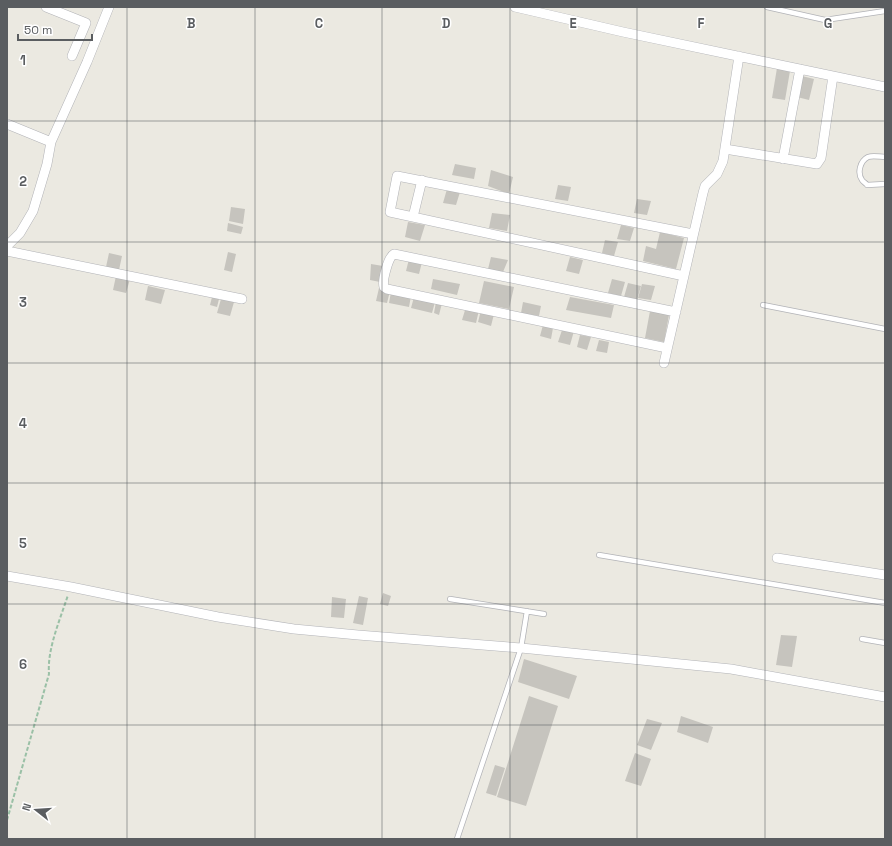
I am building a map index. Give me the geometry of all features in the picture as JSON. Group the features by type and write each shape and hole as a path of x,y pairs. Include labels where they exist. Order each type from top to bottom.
{"street":[{"path":"46,7 86,23 72,56"},
{"path":"7,246 20,233 33,211 47,164 51,142 87,62 109,7"},
{"path":"515,7 623,32 885,87"},
{"path":"664,363 705,186 717,174 725,150 740,56"},
{"path":"783,159 800,69"},
{"path":"725,150 817,164 819,161 833,76"},
{"path":"7,124 51,142"},
{"path":"684,276 390,212 397,176 693,234"},
{"path":"413,217 422,180"},
{"path":"7,251 242,299"},
{"path":"667,348 387,289 384,287 384,282 390,257 394,254 676,312"},
{"path":"777,558 885,575"},
{"path":"7,576 71,587 218,617 294,629 521,648 731,669 885,697"}],"lane":[{"path":"767,7 825,20 885,11"},
{"path":"885,157 869,156 860,166 860,176 867,185 885,184"},
{"path":"763,305 885,329"},
{"path":"599,555 702,574 885,603"},
{"path":"450,599 544,614"},
{"path":"457,839 521,648 527,611"},
{"path":"862,639 885,643"}],"path":[{"path":"7,820 49,674 48,665 50,652 71,587"}],"building":[{"path":"777,68 790,71 785,100 772,98"},
{"path":"802,76 814,79 809,100 797,97"},
{"path":"455,164 476,168 474,179 452,175"},
{"path":"491,170 513,177 509,194 488,186"},
{"path":"558,185 571,187 568,201 555,199"},
{"path":"447,189 460,192 456,205 443,203"},
{"path":"637,199 651,201 647,215 634,213"},
{"path":"231,207 245,209 243,224 229,221"},
{"path":"492,213 510,215 507,231 489,228"},
{"path":"408,222 425,225 420,241 405,237"},
{"path":"228,223 243,227 241,234 227,231"},
{"path":"621,225 634,228 630,241 617,239"},
{"path":"660,232 684,238 676,269 643,261 646,246 656,249"},
{"path":"605,240 618,242 614,256 602,253"},
{"path":"228,252 236,254 232,272 224,270"},
{"path":"109,253 122,256 119,270 106,267"},
{"path":"491,257 508,260 503,272 488,269"},
{"path":"570,257 583,260 579,274 566,271"},
{"path":"409,259 422,262 419,274 406,271"},
{"path":"371,264 383,266 380,272 380,282 370,280"},
{"path":"116,276 130,279 126,293 113,290"},
{"path":"433,279 460,284 457,295 431,289"},
{"path":"612,279 625,282 621,296 608,293"},
{"path":"484,281 514,287 509,309 479,303"},
{"path":"628,283 641,286 637,300 624,297"},
{"path":"642,284 655,286 651,300 638,298"},
{"path":"148,286 165,290 161,304 145,300"},
{"path":"379,288 390,291 387,303 376,301"},
{"path":"391,292 411,296 409,307 389,303"},
{"path":"213,293 220,295 217,307 210,305"},
{"path":"414,297 435,302 432,313 411,308"},
{"path":"570,297 614,305 611,318 566,310"},
{"path":"221,299 234,302 230,316 217,313"},
{"path":"436,302 442,303 439,315 434,313"},
{"path":"523,302 541,306 539,316 521,313"},
{"path":"466,307 479,310 476,323 462,320"},
{"path":"481,310 494,314 491,326 478,322"},
{"path":"650,311 669,315 664,342 645,338"},
{"path":"543,325 553,328 551,339 540,336"},
{"path":"562,330 574,331 570,345 558,342"},
{"path":"580,335 591,337 587,350 577,347"},
{"path":"599,340 609,342 607,353 596,351"},
{"path":"383,593 391,596 388,606 380,604"},
{"path":"359,596 368,598 363,625 353,623"},
{"path":"332,597 346,599 344,618 331,617"},
{"path":"781,635 797,636 792,667 776,665"},
{"path":"524,659 577,676 569,699 518,682"},
{"path":"529,696 558,706 526,806 497,797"},
{"path":"681,716 713,727 708,743 677,732"},
{"path":"647,719 662,723 651,750 637,745"},
{"path":"635,753 651,759 641,786 625,781"},
{"path":"495,765 505,768 496,796 486,793"}]}
